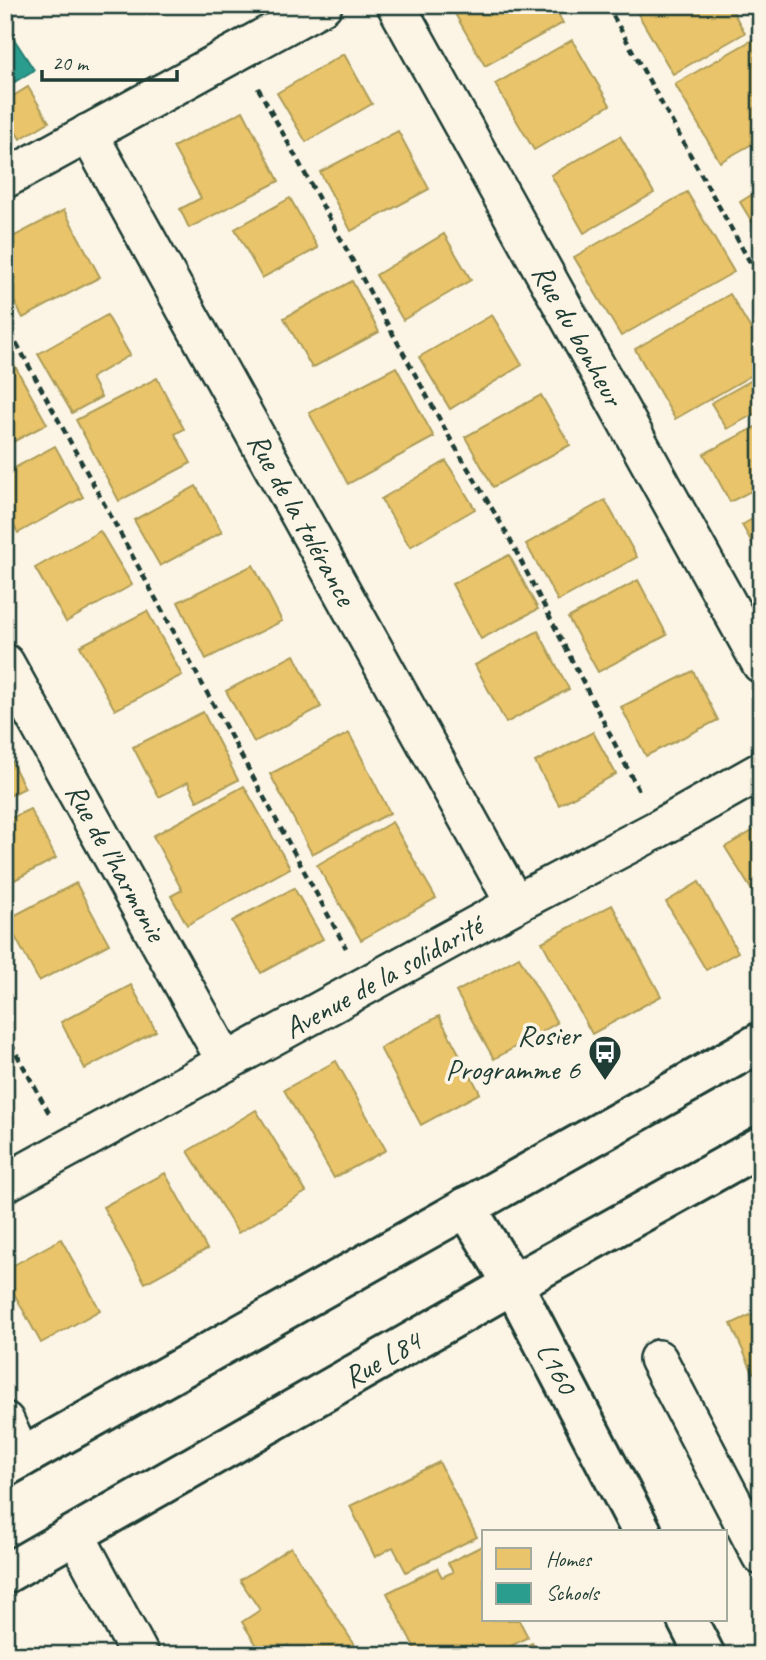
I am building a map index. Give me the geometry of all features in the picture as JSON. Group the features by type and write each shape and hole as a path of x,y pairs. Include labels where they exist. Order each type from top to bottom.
{"main road":[{"path":"14,1463 761,1041"},
{"name":"Rue L84","path":"5,1574 761,1146"},
{"name":"L160","path":"466,1207 513,1284 641,1530"},
{"path":"688,1622 705,1655"}],"street":[{"path":"5,179 323,5"},
{"name":"Rue du bonheur","path":"396,5 761,664"},
{"name":"Rue de la tolérance","path":"88,133 515,904"},
{"name":"Rue de l'harmonie","path":"5,663 226,1062"},
{"name":"Avenue de la solidarité","path":"5,1182 761,771"},
{"path":"658,1359 761,1556"},
{"path":"5,1421 14,1463"},
{"path":"75,1534 141,1655"}],"path":[{"path":"607,5 761,282"},
{"path":"238,52 451,440 506,532 658,829"},
{"path":"5,322 366,986"},
{"path":"5,1033 68,1148"}],"building: Homes":[{"path":"450,5 553,5 563,23 485,66"},
{"path":"652,5 729,5 745,33 673,74 638,14"},
{"path":"761,35 761,139 720,162 675,84"},
{"path":"572,40 610,105 534,150 495,84"},
{"path":"344,54 372,104 306,142 277,93"},
{"path":"28,87 49,122 20,139 5,114 5,101"},
{"path":"243,111 279,181 189,228 180,209 201,198 173,147"},
{"path":"398,131 429,189 351,231 320,172"},
{"path":"620,136 654,193 584,233 551,175"},
{"path":"761,189 761,237 740,202"},
{"path":"687,192 734,272 621,336 574,257"},
{"path":"290,198 318,248 262,278 235,229"},
{"path":"64,210 100,277 23,318 5,285 5,241"},
{"path":"444,234 471,280 403,320 376,275"},
{"path":"352,281 379,332 312,368 284,318"},
{"path":"730,294 761,346 761,370 675,419 635,349"},
{"path":"107,315 130,355 91,378 101,397 72,413 38,354"},
{"path":"492,315 522,365 450,409 419,357"},
{"path":"5,348 47,424 5,446"},
{"path":"396,367 434,437 348,484 309,413"},
{"path":"761,375 761,410 727,429 711,403"},
{"path":"157,378 184,429 175,434 191,463 119,501 76,420"},
{"path":"541,395 570,445 493,487 465,437"},
{"path":"761,424 761,486 730,502 704,454"},
{"path":"55,446 83,497 18,533 5,511 5,473"},
{"path":"446,461 475,509 410,547 381,499"},
{"path":"196,486 222,532 160,566 134,520"},
{"path":"605,500 637,557 558,601 526,544"},
{"path":"761,514 761,558 742,525"},
{"path":"100,531 132,585 66,622 35,568"},
{"path":"509,555 538,609 481,639 452,584"},
{"path":"253,565 282,621 206,659 178,602"},
{"path":"638,580 667,635 598,672 568,618"},
{"path":"147,611 182,675 115,710 80,646"},
{"path":"538,631 569,689 506,723 475,665"},
{"path":"294,655 321,707 254,742 226,691"},
{"path":"693,671 718,720 646,756 621,707"},
{"path":"203,712 238,780 197,801 188,782 159,797 133,747"},
{"path":"593,732 616,774 559,805 535,762"},
{"path":"349,733 390,813 312,854 270,774"},
{"path":"9,757 25,788 5,798 5,758"},
{"path":"244,786 290,868 187,925 171,896 182,890 153,836"},
{"path":"30,809 56,858 5,885 5,821"},
{"path":"392,822 436,898 361,940 317,865"},
{"path":"761,826 761,905 725,847"},
{"path":"699,882 738,952 706,970 666,902"},
{"path":"76,883 109,944 39,981 6,920"},
{"path":"294,888 323,939 261,973 232,921"},
{"path":"612,905 661,996 592,1034 542,942"},
{"path":"519,957 557,1023 494,1059 456,992"},
{"path":"131,985 156,1031 85,1069 61,1022"},
{"path":"439,1016 480,1093 421,1125 380,1048"},
{"path":"336,1061 386,1150 334,1178 284,1090"},
{"path":"256,1110 306,1192 238,1233 188,1151"},
{"path":"165,1173 207,1249 145,1283 103,1207"},
{"path":"61,1239 100,1310 41,1343 5,1277 5,1270"},
{"path":"761,1310 761,1369 753,1373 731,1324"},
{"path":"439,1462 477,1537 406,1572 393,1547 375,1557 350,1506"},
{"path":"482,1546 482,1622 520,1622 528,1637 494,1655 418,1655 387,1593 437,1568 442,1577 453,1572 448,1563"},
{"path":"291,1547 354,1644 337,1655 294,1655 288,1645 273,1655 263,1655 242,1622 260,1610 240,1580"},
{"path":"532,1643 538,1655 507,1655"}],"building: Schools":[{"path":"5,25 34,70 5,88"}],"place":[{"name":"Rosier Programme 6","path":"605,1082"}]}
